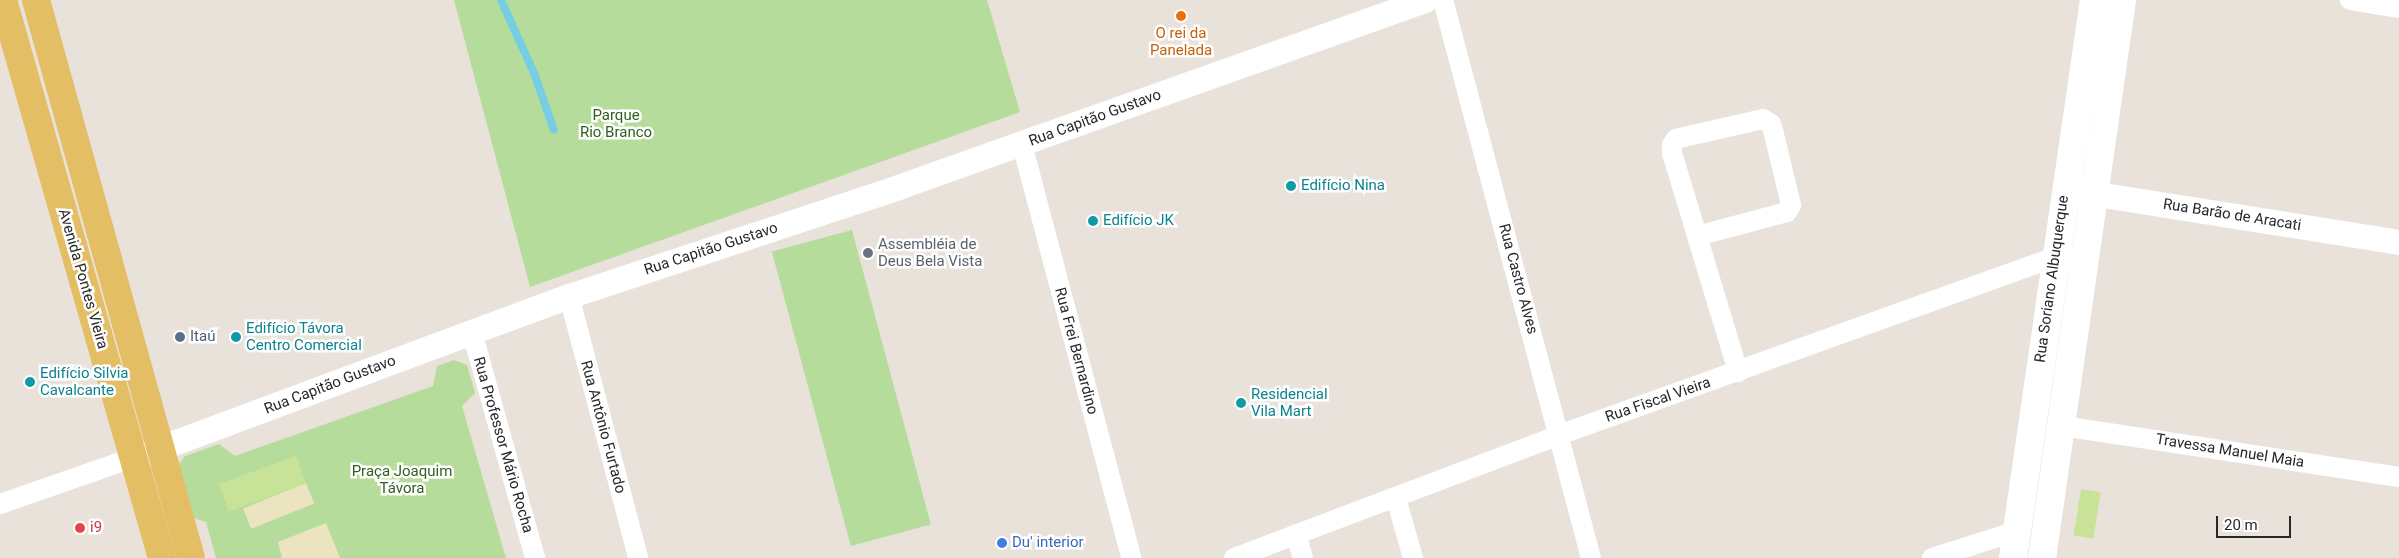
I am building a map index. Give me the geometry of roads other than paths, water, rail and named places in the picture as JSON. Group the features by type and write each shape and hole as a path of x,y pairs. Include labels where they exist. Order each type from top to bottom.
{"main road":[{"name":"Avenida Pontes Vieira","path":"36,0 191,558"},
{"name":"Rua Soriano Albuquerque","path":"2013,558 2055,257 2094,0"},
{"name":"Rua Soriano Albuquerque","path":"2042,558 2122,0"},
{"name":"Avenida Pontes Vieira","path":"3,5 135,456 162,558"}],"street":[{"name":"Rua Capitão Gustavo","path":"0,504 160,448 569,296 1022,144 1425,0"},
{"name":"Rua Castro Alves","path":"1443,0 1591,558"},
{"path":"2350,0 2399,8"},
{"path":"1697,236 1788,212 1791,205 1774,134 1771,124 1763,119 1676,139 1672,145 1697,236 1738,372"},
{"name":"Rua Frei Bernardino","path":"1022,144 1131,558"},
{"name":"Rua Barão de Aracati","path":"2065,189 2399,242"},
{"name":"Rua Fiscal Vieira","path":"1234,558 1559,435 2055,257 2085,261"},
{"name":"Rua Antônio Furtado","path":"569,296 638,558"},
{"name":"Rua Professor Mário Rocha","path":"472,332 535,558"},
{"name":"Travessa Manuel Maia","path":"2062,426 2399,477"},
{"path":"1396,498 1413,558"},
{"path":"1932,558 2017,531"},
{"path":"1296,534 1303,558"}],"waterway":[{"path":"501,0 534,73 554,130"}],"place":[{"name":"O rei da Panelada","path":"1181,16"},
{"name":"Edifício Nina","path":"1291,186"},
{"name":"Edifício JK","path":"1093,221"},
{"name":"Assembléia de Deus Bela Vista","path":"868,253"},
{"name":"Itaú","path":"180,337"},
{"name":"Edifício Távora Centro Comercial","path":"236,337"},
{"name":"Edifício Silvia Cavalcante","path":"30,382"},
{"name":"Residencial Vila Mart","path":"1241,403"},
{"name":"i9","path":"80,528"},
{"name":"Du' interior","path":"1002,543"}],"park label":[{"name":"Parque Rio Branco","path":"616,124"},
{"name":"Praça Joaquim Távora","path":"402,480"}]}
